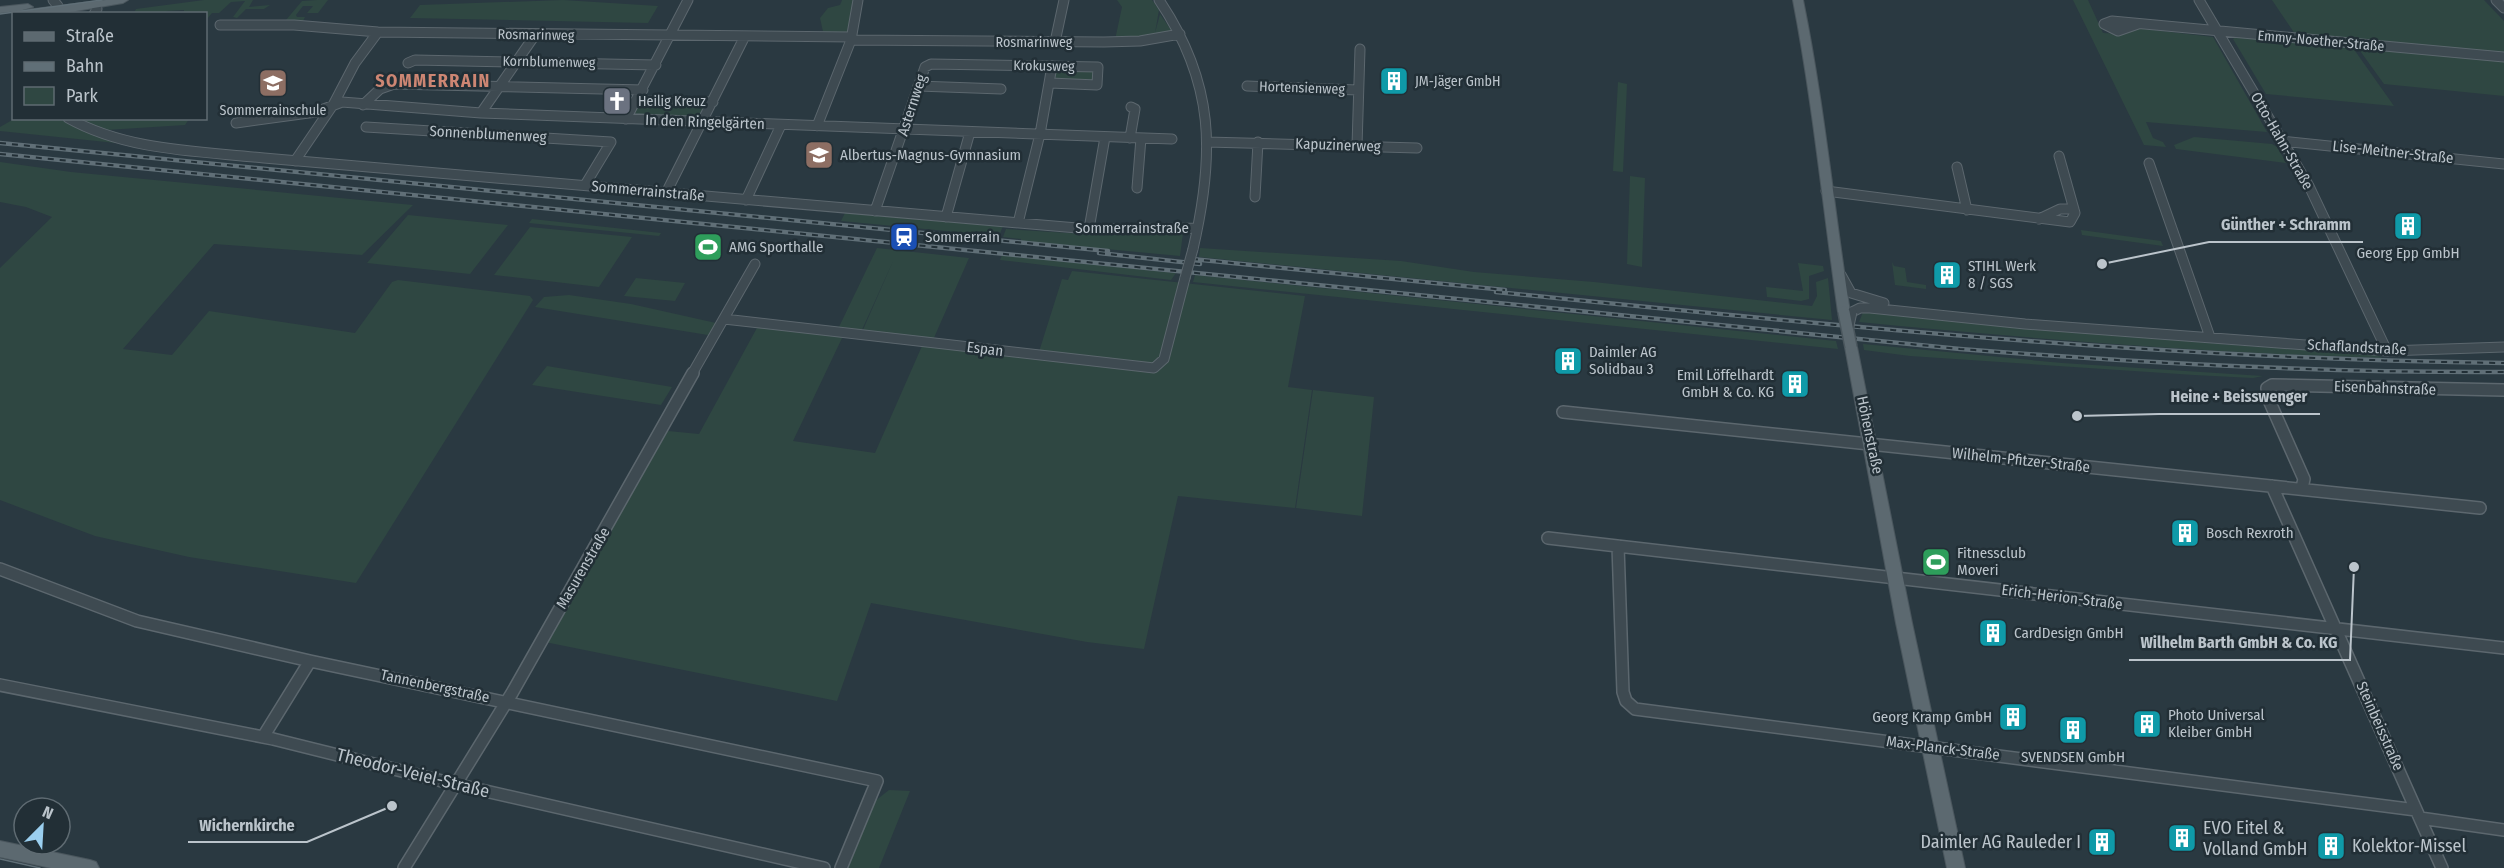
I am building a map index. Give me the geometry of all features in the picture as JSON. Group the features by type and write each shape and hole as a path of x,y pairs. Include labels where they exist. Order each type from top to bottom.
{"main road":[{"path":"28,12 72,0"},
{"path":"0,10 123,0"},
{"name":"Höhenstraße","path":"1798,0 1813,76 1836,263 1850,309 1848,330 1956,868"},
{"path":"0,849 90,868"}],"street":[{"path":"626,119 688,0"},
{"path":"818,126 851,39 858,0"},
{"path":"1055,42 1064,0"},
{"path":"1159,0 1188,46 1202,91 1207,142 1197,228"},
{"name":"Otto-Hahn-Straße","path":"2199,0 2309,186 2387,351"},
{"path":"2496,0 2504,8"},
{"name":"Emmy-Noether-Straße","path":"2138,24 2504,57"},
{"name":"Rosmarinweg","path":"220,25 294,25 378,32 670,38 1055,42 1140,41 1179,34"},
{"path":"295,161 333,105 355,63 378,32"},
{"path":"481,113 535,34"},
{"path":"666,193 744,38"},
{"name":"Hortensienweg","path":"1357,146 1359,49"},
{"name":"Kornblumenweg","path":"408,63 415,60 656,65"},
{"name":"Krokusweg","path":"925,67 931,64 1098,67 1097,85 1050,83"},
{"path":"1018,224 1040,134 1052,66"},
{"name":"Asternweg","path":"875,211 925,67"},
{"path":"363,105 380,89 394,84 643,90"},
{"path":"918,86 1000,89"},
{"name":"Hortensienweg","path":"1247,86 1358,90"},
{"path":"635,101 713,102"},
{"name":"In den Ringelgärten","path":"236,123 316,112 342,102 481,113 1172,139"},
{"path":"1130,138 1135,109 1131,107"},
{"name":"Sommerrainstraße","path":"72,120 127,143 295,161 319,161 1018,224 1089,229 1197,228"},
{"path":"746,200 781,125"},
{"name":"Sonnenblumenweg","path":"366,127 611,142 585,185"},
{"path":"946,217 970,132"},
{"path":"1089,229 1105,137"},
{"path":"1137,188 1141,138"},
{"name":"Lise-Meitner-Straße","path":"2282,141 2504,164"},
{"name":"Kapuzinerweg","path":"1207,142 1418,148"},
{"path":"1255,197 1258,142"},
{"path":"1826,191 2039,219 2060,209 2074,208 2059,156"},
{"path":"2149,163 2210,337"},
{"path":"1957,167 1966,210"},
{"name":"Espan","path":"724,319 1155,368 1164,359 1197,228"},
{"name":"Schaflandstraße","path":"1836,263 1851,293 1915,310"},
{"name":"Masurenstraße","path":"404,868 507,701 755,264"},
{"name":"Schaflandstraße","path":"1956,317 1853,300 1850,309 2387,351 2504,347"},
{"name":"Eisenbahnstraße","path":"2302,488 2304,479 2268,398 2267,388 2279,385 2504,390"},
{"name":"Wilhelm-Pfitzer-Straße","path":"1563,412 2480,508"},
{"name":"Steinbeisstraße","path":"2272,486 2442,868"},
{"name":"Erich-Herion-Straße","path":"1548,538 2504,648"},
{"name":"Max-Planck-Straße","path":"1618,546 1623,692 1626,701 1635,709 1930,746 2418,814 2504,830"},
{"name":"Tannenbergstraße","path":"0,569 137,621 310,661 877,781 841,868"},
{"path":"263,737 310,661"},
{"name":"Theodor-Veiel-Straße","path":"0,685 263,737 824,868"}],"green space":[{"path":"204,0 253,0 249,7 270,5 264,9 246,9 237,18 233,17 245,1 231,2 219,13 212,13 207,19 207,12 183,12 184,10 134,12 136,9"},
{"path":"328,0 318,13 307,13 313,6 303,6 296,15 305,17 303,21 286,20 302,1"},
{"path":"563,0 658,6 648,23 410,18 420,5"},
{"path":"842,0 854,0 848,36 824,36 820,18 828,8 840,5"},
{"path":"1117,0 1152,0 1159,10 1155,33 1160,14 1171,30 1167,34 1115,40 1122,7"},
{"path":"2073,0 2088,0 2103,33 2125,34 2136,28 2213,37 2267,132 2146,122 2153,138 2163,142 2166,147 2144,145"},
{"path":"2272,0 2484,0 2504,21 2504,53 2295,34"},
{"path":"2236,37 2353,48 2394,106 2266,94 2233,39"},
{"path":"2358,48 2504,61 2504,96 2384,84"},
{"path":"1052,66 1098,67 1097,85 1050,83"},
{"path":"1618,82 1627,84 1623,172 1613,171"},
{"path":"635,101 713,102 702,121 626,119"},
{"path":"12,120 61,120 116,143 0,131 0,127"},
{"path":"82,120 188,120 185,125 106,130"},
{"path":"2194,137 2272,144 2277,147 2284,159 2291,160 2294,164 2176,149 2174,145"},
{"path":"0,162 71,172 413,205 362,255 214,244 123,349 172,355 209,311 355,333 392,282 398,280 530,296 533,300 356,583 189,557 95,536 0,500 0,268 52,217 26,207 0,202"},
{"path":"1630,176 1645,178 1642,267 1627,264"},
{"path":"845,213 1003,226 999,236 841,221"},
{"path":"408,215 508,225 470,274 367,263"},
{"path":"532,219 661,233 659,236 529,223"},
{"path":"530,227 632,237 599,287 494,275"},
{"path":"1006,229 1100,235 1183,233 1180,256 1021,241 1021,239 1003,237"},
{"path":"2081,230 2161,241 2163,246 2082,235"},
{"path":"877,248 969,258 933,340 862,332 894,259 861,332 838,329"},
{"path":"1200,248 1401,261 1474,272 1594,282 1812,306 1817,296 1816,282 1828,278 1832,320 1199,257"},
{"path":"1002,255 1176,273 1171,280 1000,260"},
{"path":"1892,262 1894,266 1905,268 1907,282 1926,285 1926,289 1895,285"},
{"path":"1798,263 1823,266 1824,271 1809,276 1809,299 1801,301 1767,297 1766,287 1803,291"},
{"path":"1072,271 1305,296 1288,387 1312,390 1295,508 1178,496 1144,649 1087,642 871,603 837,701 545,642 668,431 699,434 758,326 843,336 793,441 875,453 922,346 1037,358 1062,279 1068,280"},
{"path":"1195,275 1836,341 1838,349 1193,282"},
{"path":"636,278 685,283 675,301 624,296"},
{"path":"569,295 631,304 716,323 708,335 535,307 544,297"},
{"path":"1863,312 2233,345 2376,355 2383,358 2186,349 1859,322"},
{"path":"1863,344 2062,363 2263,376 2253,378 2194,375 1910,356 1864,350"},
{"path":"547,366 672,387 661,405 532,385"},
{"path":"1313,390 1374,397 1362,516 1296,508"},
{"path":"889,790 910,791 879,868 847,868 875,801"}],"tram line":[{"path":"15,12 102,0"},
{"path":"0,14 12,12"},
{"path":"0,859 40,868"}],"railway":[{"path":"0,143 1108,251"},
{"path":"0,154 1960,349 2232,366 2368,371 2504,372"},
{"path":"1099,253 1200,264"},
{"path":"1192,259 1505,290"},
{"path":"1496,292 1748,317 2125,348 2377,360 2504,363"}],"place":[{"name":"JM-Jäger GmbH","path":"1394,81"},
{"name":"Sommerrainschule","path":"273,83"},
{"name":"Heilig Kreuz","path":"617,101"},
{"name":"Albertus-Magnus-Gymnasium","path":"819,155"},
{"name":"Georg Epp GmbH","path":"2408,226"},
{"name":"Sommerrain","path":"904,237"},
{"name":"AMG Sporthalle","path":"708,247"},
{"name":"Günther + Schramm","path":"2102,264"},
{"name":"STIHL Werk 8 / SGS","path":"1947,275"},
{"name":"Daimler AG Solidbau 3","path":"1568,361"},
{"name":"Emil Löffelhardt GmbH & Co. KG","path":"1795,384"},
{"name":"Heine + Beisswenger","path":"2077,416"},
{"name":"Bosch Rexroth","path":"2185,533"},
{"name":"Fitnessclub Moveri","path":"1936,562"},
{"name":"Wilhelm Barth GmbH & Co. KG","path":"2354,567"},
{"name":"CardDesign GmbH","path":"1993,633"},
{"name":"Georg Kramp GmbH","path":"2013,717"},
{"name":"Photo Universal Kleiber GmbH","path":"2147,724"},
{"name":"SVENDSEN GmbH","path":"2073,730"},
{"name":"Wichernkirche","path":"392,806"},
{"name":"EVO Eitel & Volland GmbH","path":"2182,838"},
{"name":"Daimler AG Rauleder I","path":"2102,842"},
{"name":"Kolektor-Missel","path":"2331,846"}],"district":[{"name":"SOMMERRAIN","path":"433,81"}]}
